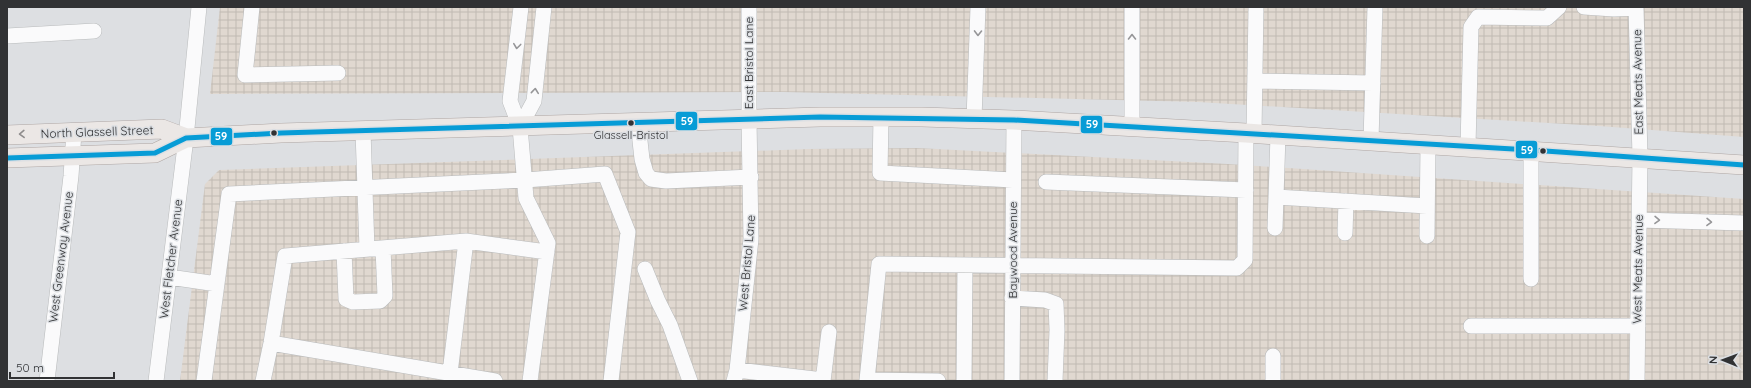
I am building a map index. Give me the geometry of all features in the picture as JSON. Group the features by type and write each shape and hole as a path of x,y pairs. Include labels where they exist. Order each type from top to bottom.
{"main road":[{"name":"North Glassell Street","path":"7,135 162,129 186,138 748,119 881,117 1014,120 1132,126 1531,150 1744,165"},
{"name":"North Glassell Street","path":"7,158 155,153 186,138"}],"street":[{"name":"West Fletcher Avenue","path":"156,381 186,138 199,7"},
{"path":"252,7 245,75 338,72"},
{"path":"522,7 510,101 520,127 526,198 548,243 530,381"},
{"path":"520,127 534,101 544,7"},
{"name":"East Bristol Lane","path":"748,119 749,7"},
{"path":"974,119 978,7"},
{"path":"1132,7 1132,126"},
{"path":"938,381 867,380 879,264 1237,268 1245,260 1246,190 1254,81 1256,7"},
{"path":"1371,140 1375,7"},
{"path":"1468,146 1470,27 1478,17 1548,18 1559,7"},
{"path":"1584,7 1614,9 1636,8"},
{"name":"East Meats Avenue","path":"1636,8 1640,157"},
{"path":"7,36 94,31"},
{"path":"1254,81 1373,83"},
{"path":"881,117 880,173 1013,180"},
{"name":"West Bristol Lane","path":"735,376 751,238 751,177 748,119"},
{"name":"Baywood Avenue","path":"1012,381 1014,120"},
{"path":"638,123 642,159 646,173 651,179 666,181 751,177"},
{"path":"363,131 367,249"},
{"name":"West Greenway Avenue","path":"46,381 73,155 74,132"},
{"path":"1275,228 1278,135"},
{"path":"1427,236 1428,144"},
{"path":"1531,150 1531,279"},
{"name":"West Meats Avenue","path":"1637,381 1640,157"},
{"path":"204,381 229,194 525,180 605,174 628,232 611,381"},
{"path":"1046,182 1246,190"},
{"path":"1276,197 1427,206"},
{"path":"1345,233 1346,201"},
{"path":"1639,220 1744,223"},
{"path":"263,381 286,256 466,241 547,252"},
{"path":"450,373 466,241"},
{"path":"344,251 346,299 353,302 380,301 385,296 383,248"},
{"path":"964,381 965,265"},
{"path":"645,270 670,325 690,381"},
{"path":"169,277 217,284"},
{"path":"1012,298 1045,300 1056,304 1057,330 1055,381"},
{"path":"1471,326 1638,326"},
{"path":"735,376 823,380 830,332"},
{"path":"271,343 495,381"},
{"path":"1273,356 1273,381"}],"shaded area":[{"path":"220,7 1744,7 1744,137 1599,126 1198,102 783,92 210,94"},
{"path":"917,148 1228,164 1744,199 1744,381 180,381 205,184 219,170 809,149"}],"transit line":[{"name":"59","path":"7,158 155,153 186,138 281,133 820,117 1014,120 1531,150 1744,165"}],"place":[{"name":"Glassell-Bristol","path":"631,123"}]}
